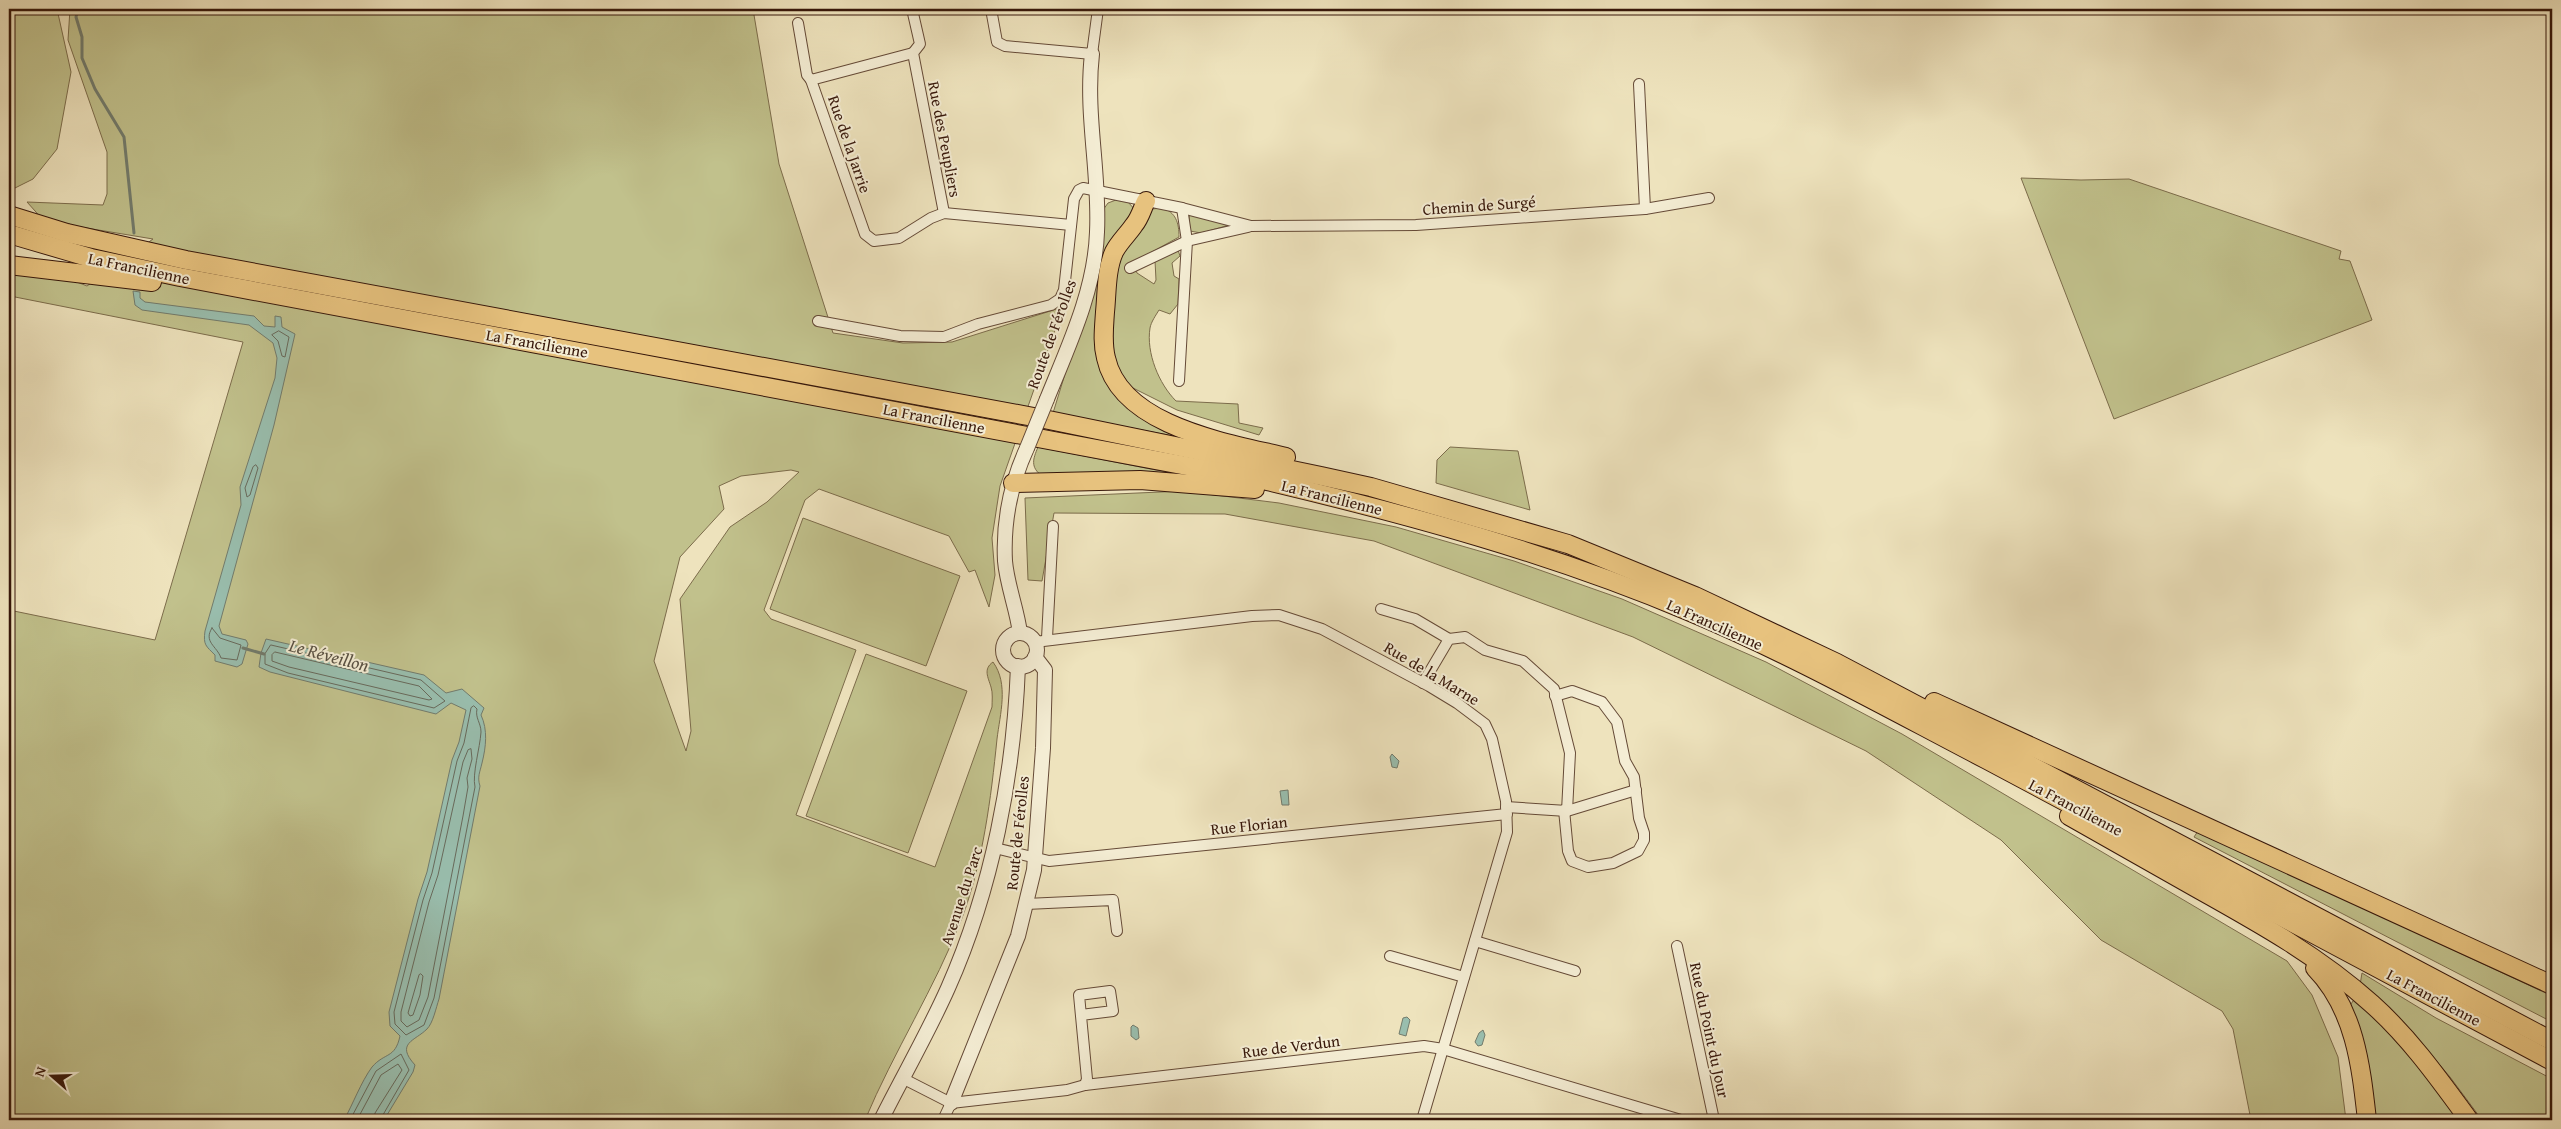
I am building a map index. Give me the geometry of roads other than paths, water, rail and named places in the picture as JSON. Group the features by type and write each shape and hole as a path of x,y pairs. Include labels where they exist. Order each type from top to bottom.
{"highway":[{"path":"1146,201 1137,222 1114,252 1110,264 1103,338 1106,360 1115,382 1132,401 1171,423 1223,441 1349,473 1371,487"},
{"name":"La Francilienne","path":"9,215 103,242 209,264 1039,418 1371,487 1568,544 1695,596 1837,663 2552,1041"},
{"name":"La Francilienne","path":"9,234 91,258 240,288 1267,481 1361,503 1562,562 1689,611 1821,674 2029,782 2552,1061"},
{"path":"9,265 156,282 240,288"},
{"path":"1013,482 1140,480 1250,488 1320,502 1361,503"},
{"path":"1837,663 1857,664 1994,730 2552,985"},
{"path":"2029,782 2045,803 2248,917 2334,972 2378,1011 2428,1065 2469,1120"},
{"path":"2294,946 2331,986 2345,1013 2359,1062 2367,1120"}],"street":[{"name":"Rue des Peupliers","path":"912,9 920,44 913,53 944,213 1071,225"},
{"path":"991,9 994,34 997,42 1005,46 1092,54"},
{"name":"Route de Férolles","path":"1020,633 1006,562 1006,529 1013,482 1077,326 1090,281 1097,234 1096,190 1090,118 1092,54 1098,9"},
{"path":"798,23 807,74 811,80"},
{"name":"Rue de la Jarrie","path":"913,53 811,80 865,234 874,242 899,238 931,218 944,213"},
{"path":"1639,84 1645,209"},
{"name":"Chemin de Surgé","path":"818,321 900,336 944,337 978,324 1051,305 1060,299 1064,290 1074,199 1079,190 1083,188 1182,208 1251,226"},
{"name":"Chemin de Surgé","path":"1130,268 1187,241 1251,226 1416,225 1645,209 1709,198"},
{"path":"1179,381 1187,241 1182,208"},
{"path":"1041,640 1020,633 1010,636 1003,648 1009,662 1018,666 1028,664 1035,656 1041,640 1052,526"},
{"path":"1381,608 1415,619 1449,639 1465,637 1485,650 1523,661 1554,689 1570,753 1565,810 1568,851 1572,861 1588,867 1613,863 1638,851 1644,840 1634,777 1626,761 1617,722 1602,702 1572,691 1556,696"},
{"name":"Rue de la Marne","path":"1041,640 1212,619 1280,615 1333,634 1457,703 1485,724 1492,739 1507,811 1507,832 1422,1120"},
{"path":"1423,683 1449,639"},
{"name":"Route de Férolles","path":"943,1120 1018,936 1026,904 1035,857 1043,748 1045,670 1035,656"},
{"name":"Avenue du Parc","path":"881,1120 951,980 980,902 995,848 1005,789 1018,666"},
{"name":"Rue Florian","path":"995,848 1049,861 1507,811 1565,810 1636,790"},
{"path":"1026,904 1113,900 1117,931"},
{"path":"1475,941 1575,971"},
{"name":"Rue du Point du Jour","path":"1677,946 1714,1120"},
{"path":"1390,956 1464,977"},
{"path":"1081,1015 1087,1079 1085,1085"},
{"name":"Rue de Verdun","path":"951,1103 1048,1093 1085,1085 1424,1046 1443,1049 1681,1120"},
{"path":"902,1078 951,1103"}],"water":[{"path":"133,291 140,292 140,298 145,302 254,316 264,326 275,327 275,316 281,317 282,327 295,334 274,425 219,626 222,634 246,640 248,644 242,664 237,667 215,661 215,655 207,647 204,639 241,505 240,487 275,378 277,358 273,343 249,325 142,310 135,305"},
{"path":"266,639 424,675 446,693 462,689 484,708 481,715 486,739 479,777 480,786 439,999 433,1019 427,1029 409,1043 407,1047 409,1058 415,1065 413,1072 384,1120 344,1120 372,1067 392,1052 398,1043 400,1036 390,1026 389,1012 418,899 427,872 452,760 459,742 466,710 451,703 436,714 270,672 259,667"},
{"path":"1392,754 1399,761 1397,768 1392,767 1390,757"},
{"path":"1288,790 1289,805 1282,805 1280,791"},
{"path":"1407,1017 1410,1020 1406,1036 1399,1034 1403,1018"},
{"path":"1133,1025 1138,1028 1139,1038 1136,1040 1131,1036 1131,1027"},
{"path":"1483,1030 1485,1035 1482,1045 1478,1046 1475,1042 1479,1033"}],"waterway":[{"name":"Le Réveillon","path":"78,9 76,17 82,37 82,58 95,89 124,137 134,233"},
{"name":"Le Réveillon","path":"243,648 264,654"}]}
